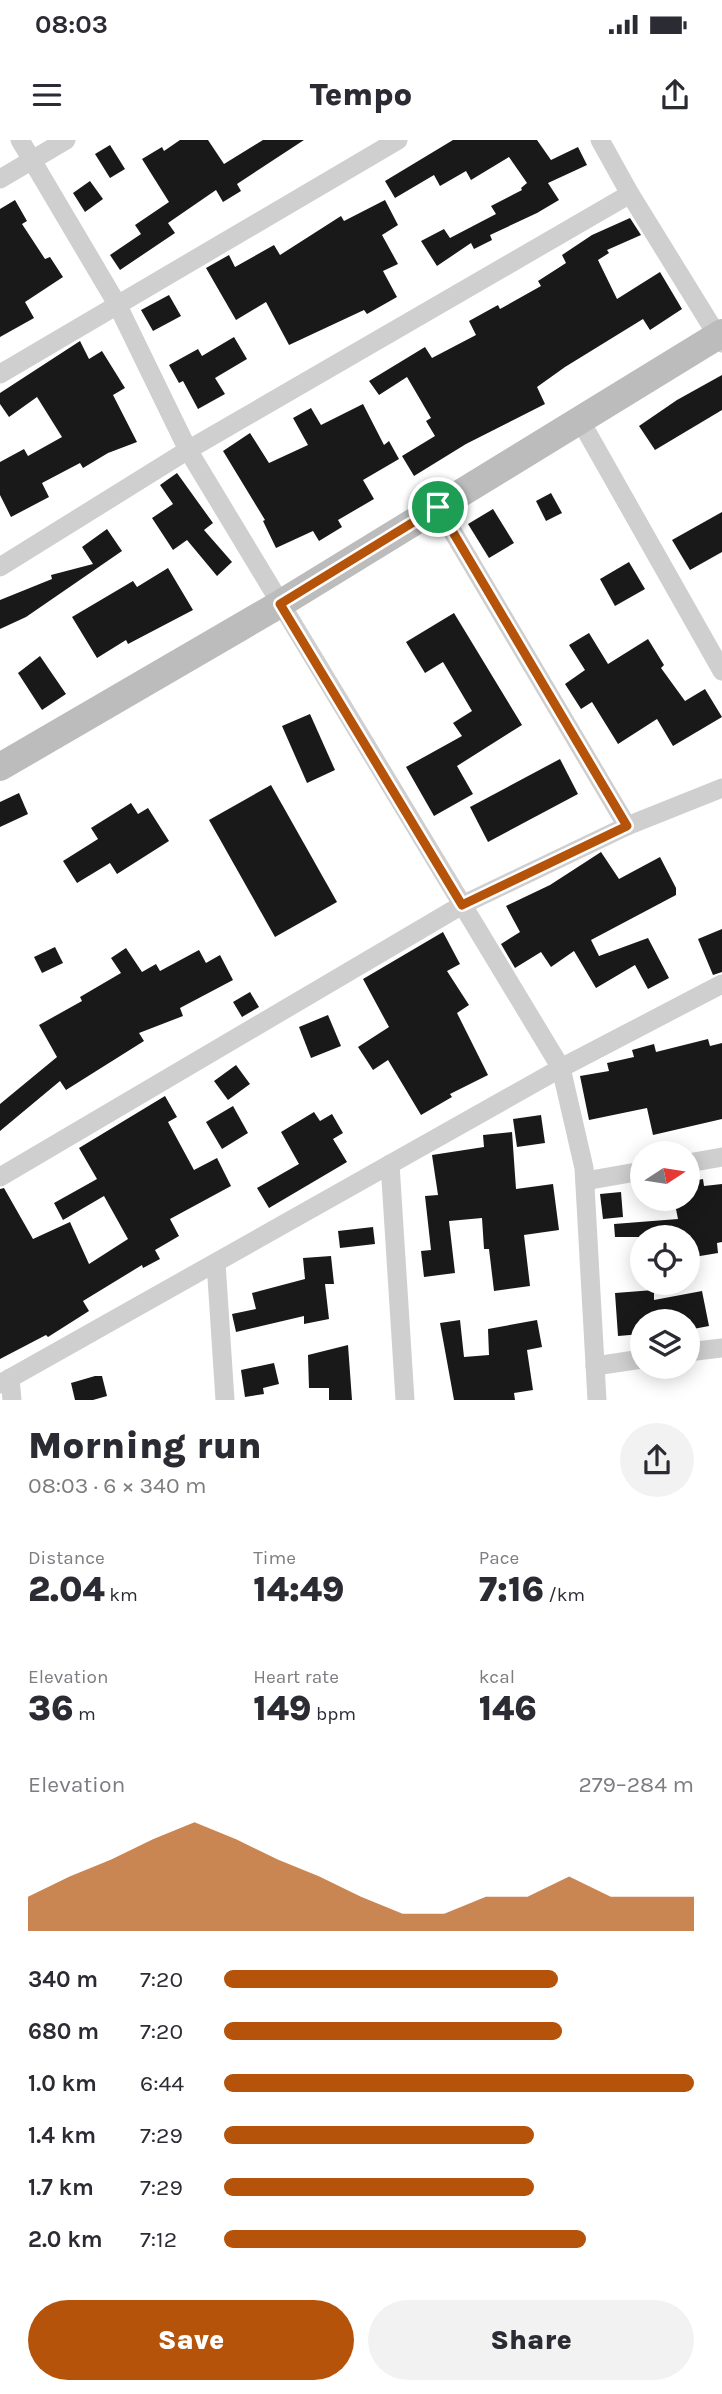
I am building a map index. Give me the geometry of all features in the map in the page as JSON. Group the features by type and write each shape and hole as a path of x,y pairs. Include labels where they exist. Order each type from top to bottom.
{"main road":[{"path":"0,767 280,604 721,337"}],"street":[{"path":"20,140 117,304 188,450 561,1068 585,1181 597,1400"},
{"path":"0,179 66,140"},
{"path":"0,374 398,140"},
{"path":"600,140 630,194 721,337"},
{"path":"0,567 188,450 630,194"},
{"path":"580,420 722,671"},
{"path":"438,507 627,826"},
{"path":"0,1177 462,905 627,826 722,788"},
{"path":"12,1400 5,1381 561,1068 722,984"},
{"path":"700,1161 722,1157"},
{"path":"390,1164 405,1400"},
{"path":"585,1181 630,1173"},
{"path":"216,1263 225,1400"},
{"path":"700,1351 722,1348"},
{"path":"595,1366 630,1361"}],"building":[{"path":"180,140 208,140 224,164 263,140 304,140 237,184 241,191 223,202 216,190 168,223 175,233 120,270 110,255 141,234 135,225 169,202 142,159 162,147 164,151"},
{"path":"453,140 537,140 551,160 578,147 587,165 548,183 559,200 490,235 492,240 474,249 471,243 437,266 421,241 444,229 450,238 496,214 491,206 522,190 527,183 509,157 471,180 466,171 440,186 434,175 395,198 385,181"},
{"path":"110,145 125,169 110,178 95,154"},
{"path":"90,181 103,199 85,212 73,193"},
{"path":"15,200 27,221 22,224 45,259 50,257 63,277 25,302 34,318 0,337 0,209"},
{"path":"385,200 398,225 382,235 398,264 383,271 397,297 367,314 364,310 289,345 266,302 236,320 206,268 229,255 235,267 274,245 280,255 341,216 344,221"},
{"path":"630,218 641,235 607,250 609,253 598,260 617,299 660,272 682,309 650,330 643,319 565,367 537,387 545,404 466,444 414,476 402,456 435,436 426,421 431,418 407,377 379,395 369,381 425,347 432,358 476,335 469,321 498,305 500,309 541,286 538,281 566,263 562,255 592,235"},
{"path":"169,295 181,316 153,331 141,310"},
{"path":"234,337 247,359 215,378 225,394 198,409 183,381 179,383 169,365 198,349 202,356"},
{"path":"80,341 89,359 102,351 125,388 113,395 137,442 108,453 83,468 80,463 42,483 49,497 11,517 0,495 0,462 24,449 28,456 62,437 37,397 9,417 0,404 0,393"},
{"path":"722,375 722,410 655,450 639,426 677,400"},
{"path":"363,404 384,445 389,441 399,459 363,480 374,499 338,520 342,527 319,541 313,531 276,548 263,521 265,520 223,451 250,433 269,463 308,445 293,418 311,408 321,425"},
{"path":"177,473 213,523 204,530 232,562 217,576 187,540 173,550 152,518 173,504 160,485"},
{"path":"551,493 562,513 546,521 536,501"},
{"path":"493,509 514,543 489,558 468,524"},
{"path":"722,512 722,552 690,570 672,540"},
{"path":"107,529 122,551 26,617 0,629 0,600 52,579 51,575 93,564 82,547"},
{"path":"629,562 645,589 615,606 600,579"},
{"path":"168,568 193,610 128,644 126,640 97,658 72,617 133,581 137,587"},
{"path":"454,613 522,725 457,766 473,794 434,816 406,767 462,736 453,723 472,711 443,662 425,673 406,642"},
{"path":"589,633 608,664 648,639 664,665 661,668 685,701 705,689 722,717 673,746 657,719 618,744 592,702 581,709 565,684 585,670 569,645"},
{"path":"40,656 66,694 42,710 18,673"},
{"path":"310,714 335,770 307,783 282,726"},
{"path":"560,759 578,794 488,842 470,807"},
{"path":"271,785 337,902 275,937 209,820"},
{"path":"19,793 28,814 0,827 0,802"},
{"path":"131,803 138,814 148,808 169,841 117,874 110,863 77,883 63,861 98,839 91,828"},
{"path":"601,852 619,879 660,857 676,888 676,895 591,940 599,956 648,938 669,978 648,989 635,965 596,988 574,951 551,967 541,952 515,968 501,944 520,932 506,906 550,885"},
{"path":"722,929 722,972 713,975 698,939"},
{"path":"443,932 460,964 447,971 469,1005 457,1013 488,1075 450,1094 452,1097 421,1115 388,1060 373,1070 358,1047 389,1027 363,979"},
{"path":"55,947 63,963 42,973 34,957"},
{"path":"126,948 142,972 156,964 160,971 199,950 206,963 220,955 233,980 180,1008 183,1016 139,1033 144,1041 66,1090 60,1081 0,1131 0,1104 57,1057 39,1025 82,1001 80,997 121,973 111,958"},
{"path":"250,992 259,1007 242,1017 233,1002"},
{"path":"328,1015 341,1046 311,1058 299,1027"},
{"path":"708,1039 710,1046 722,1043 722,1119 653,1135 647,1108 589,1120 580,1076 609,1071 607,1063 634,1057 632,1050 654,1044 656,1052"},
{"path":"236,1065 250,1084 228,1100 214,1081"},
{"path":"165,1096 177,1117 168,1122 194,1170 217,1158 231,1186 170,1219 179,1236 155,1250 160,1259 143,1268 142,1265 83,1301 89,1311 48,1337 46,1335 0,1359 0,1189 4,1188 33,1239 70,1222 89,1264 128,1239 104,1196 63,1220 54,1203 97,1179 79,1148"},
{"path":"233,1106 248,1133 222,1149 206,1122"},
{"path":"314,1112 320,1121 332,1114 343,1133 333,1139 347,1162 269,1208 257,1188 299,1164 281,1132"},
{"path":"541,1115 545,1143 517,1147 513,1119"},
{"path":"512,1132 516,1189 553,1184 559,1230 524,1235 530,1286 494,1291 489,1249 484,1249 482,1218 449,1221 455,1273 424,1277 421,1251 431,1250 425,1196 438,1195 432,1155 484,1147 483,1135"},
{"path":"703,1179 704,1186 722,1184 722,1242 717,1243 718,1253 700,1256 700,1225 630,1225 630,1237 615,1237 614,1224 678,1219 676,1211 700,1211 700,1180"},
{"path":"621,1192 623,1217 603,1219 600,1194"},
{"path":"373,1227 375,1244 340,1248 338,1231"},
{"path":"331,1256 334,1284 325,1284 329,1319 304,1324 304,1316 236,1332 232,1314 256,1309 252,1293 305,1279 303,1258"},
{"path":"702,1291 709,1326 700,1328 700,1309 630,1309 630,1335 618,1336 615,1293 654,1295 654,1300 700,1295"},
{"path":"460,1320 464,1357 489,1355 488,1329 537,1320 542,1347 527,1350 533,1390 514,1393 515,1400 454,1400 440,1323"},
{"path":"348,1345 352,1400 329,1400 329,1388 309,1388 308,1355"},
{"path":"274,1363 279,1384 263,1388 264,1394 245,1397 241,1370"},
{"path":"102,1376 107,1396 93,1400 75,1400 71,1383"}],"route":[{"path":"438,507 627,826 462,905 280,604 438,507"}]}
